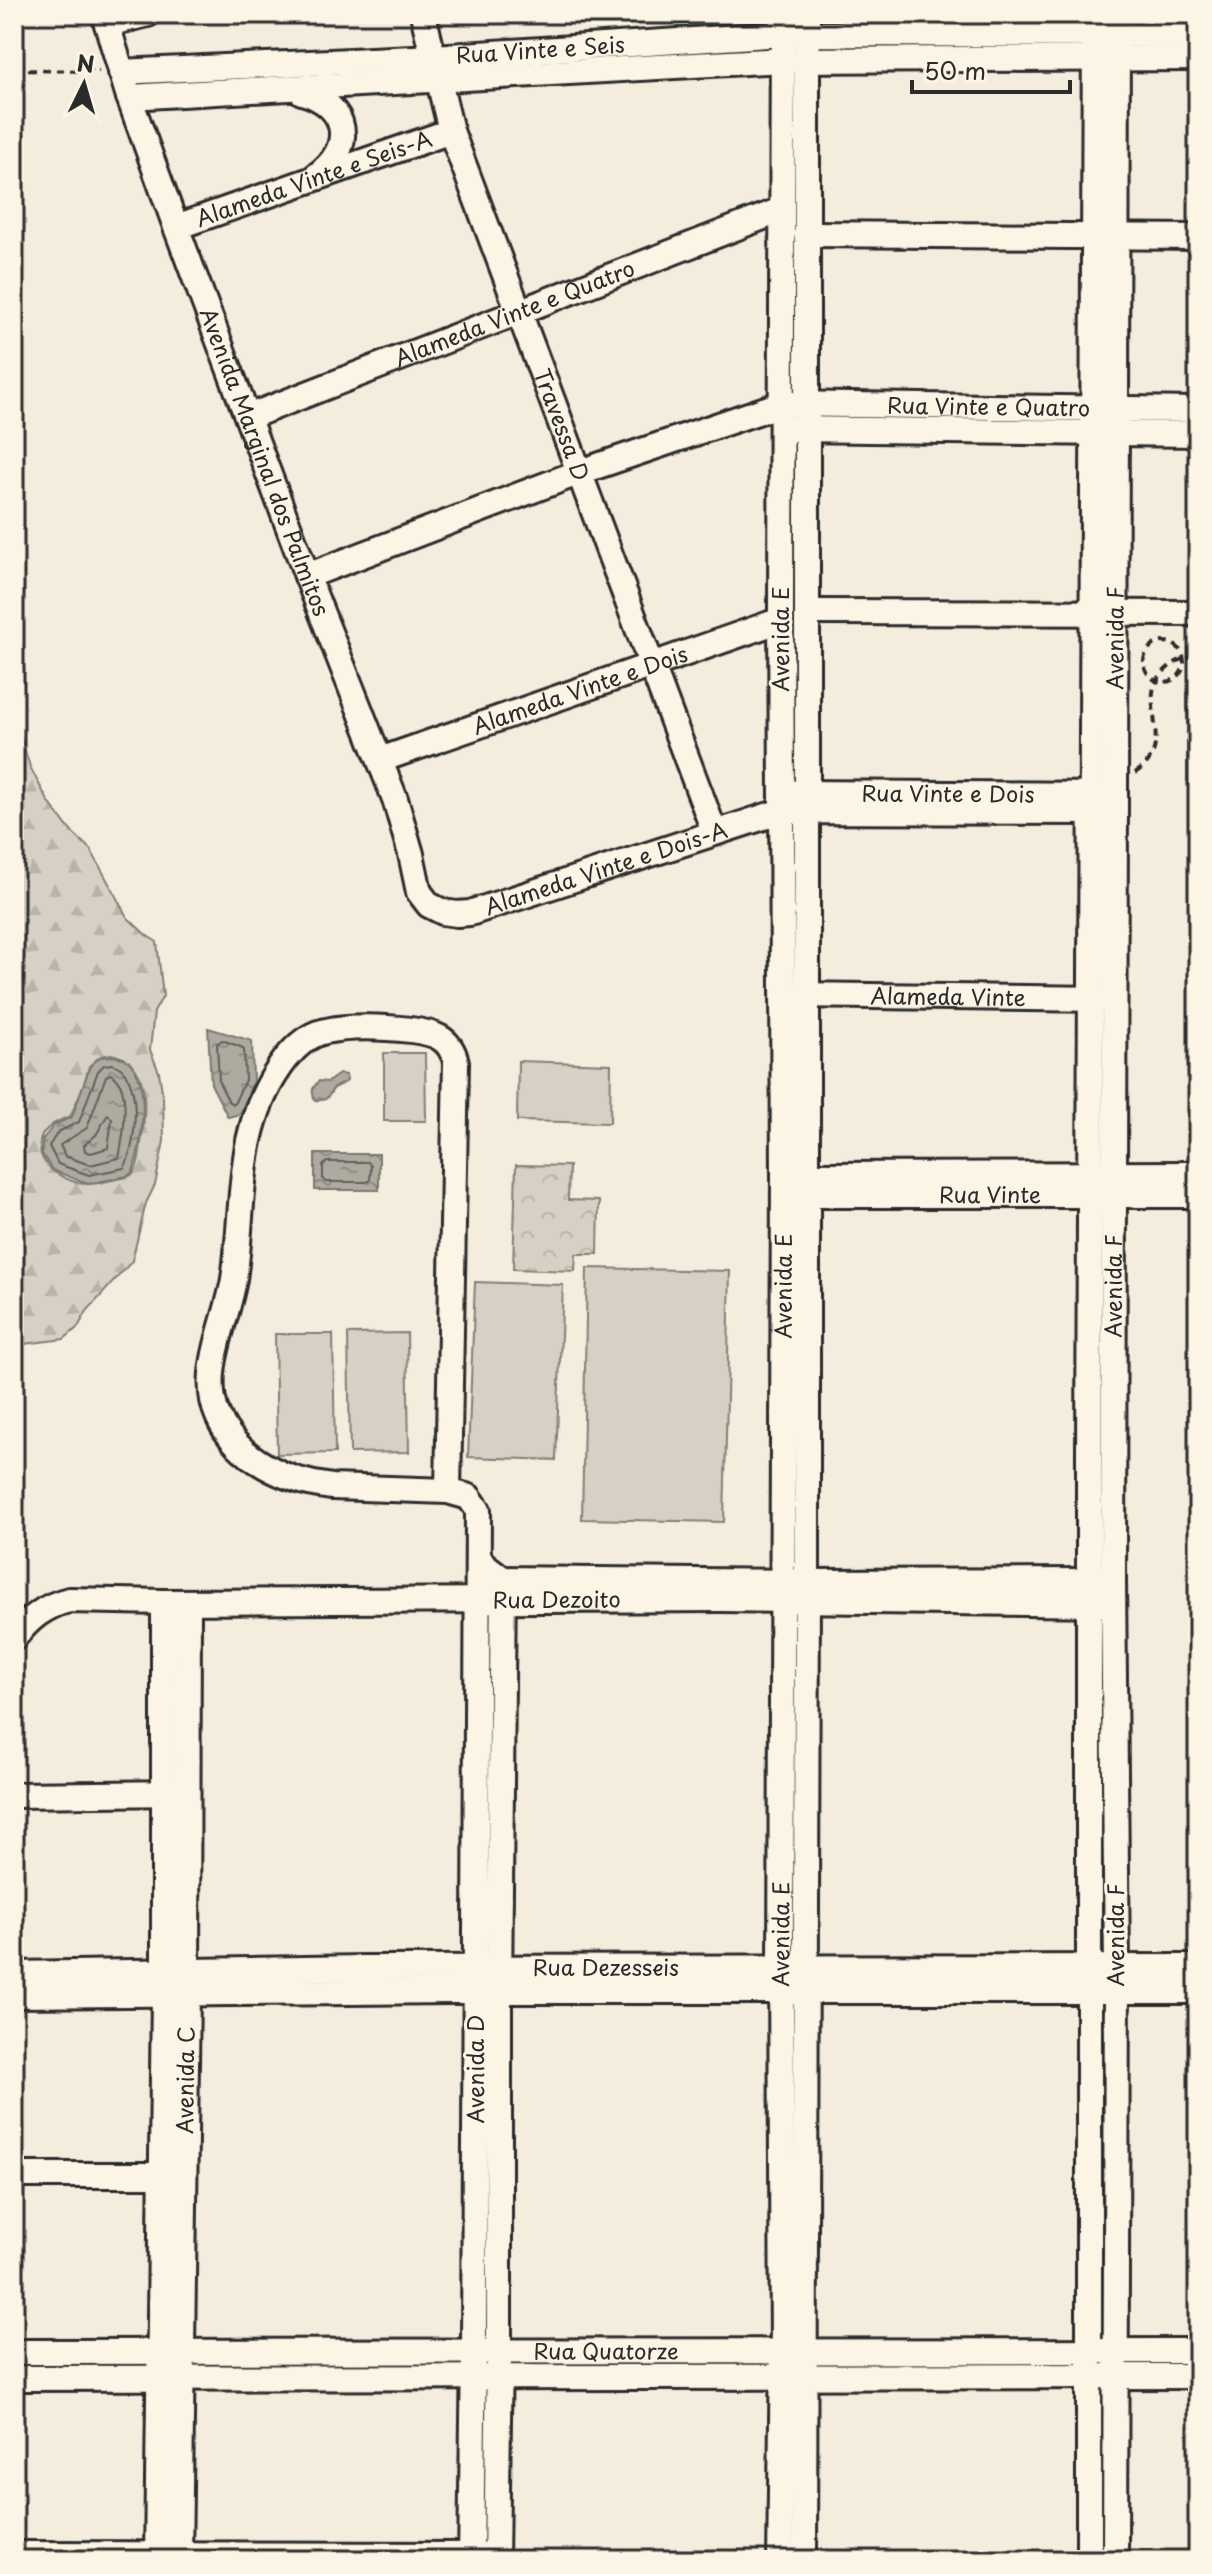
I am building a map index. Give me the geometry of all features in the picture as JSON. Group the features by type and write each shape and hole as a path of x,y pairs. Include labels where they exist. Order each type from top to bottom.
{"street":[{"path":"106,19 148,14"},
{"name":"Travessa D","path":"423,14 451,131 714,831"},
{"name":"Avenida Marginal dos Palmitos","path":"106,19 129,97 176,227 307,576 380,760 400,816 419,892 429,905"},
{"name":"Rua Vinte e Seis","path":"121,72 434,57 795,24 1106,35 1198,35"},
{"name":"Avenida E","path":"795,24 806,234 807,802 795,995 795,1185 782,1591 793,1980 794,2376 804,2560"},
{"name":"Rua Vinte e Seis","path":"129,97 795,60 1106,35 1198,58"},
{"name":"Avenida F","path":"1089,2560 1090,1979 1101,1593 1106,35"},
{"name":"Avenida E","path":"795,60 781,210 782,802 795,995"},
{"path":"259,91 308,94 323,99 336,113 342,129 339,148 327,167 305,182"},
{"name":"Alameda Vinte e Seis-A","path":"176,227 451,131"},
{"name":"Alameda Vinte e Quatro","path":"248,417 781,210"},
{"path":"806,234 1198,237"},
{"path":"307,576 580,472 781,404"},
{"name":"Rua Vinte e Quatro","path":"781,404 806,417 1104,422 1198,434"},
{"name":"Rua Vinte e Quatro","path":"1104,422 1198,410"},
{"name":"Rua Vinte e Quatro","path":"781,429 806,417"},
{"path":"807,612 1198,613"},
{"name":"Alameda Vinte e Dois","path":"380,760 781,620"},
{"name":"Rua Vinte e Dois","path":"782,802 1105,799"},
{"name":"Alameda Vinte e Dois-A","path":"429,905 450,914 470,913 714,831 782,802"},
{"name":"Alameda Vinte","path":"795,995 1102,999"},
{"path":"352,1028 425,1032 439,1036 453,1051 456,1062 448,1491 332,1487 287,1477 265,1466 244,1449 223,1426 214,1407 214,1364 234,1277 247,1140 264,1096 292,1050 307,1038 324,1031 352,1028"},
{"name":"Rua Vinte","path":"1102,1185 1198,1174"},
{"name":"Avenida E","path":"793,1980 807,1592 807,1475 795,1185"},
{"name":"Rua Vinte","path":"795,1185 1102,1185 1198,1195"},
{"name":"Avenida F","path":"1102,1185 1089,1455 1101,1593 1116,1979 1115,2560"},
{"name":"Avenida D","path":"448,1491 469,1497 477,1506 499,2351 483,2557"},
{"path":"478,1578 482,1563 504,1589"},
{"name":"Rua Dezoito","path":"14,1638 36,1614 69,1600 176,1602 478,1578 504,1589 720,1599 782,1591 1101,1593"},
{"name":"Avenida D","path":"483,2557 474,2351 504,1589"},
{"name":"Avenida C","path":"168,2557 176,1602"},
{"path":"14,1795 174,1793"},
{"name":"Rua Dezesseis","path":"14,1974 175,1982 1116,1979 1198,1967"},
{"name":"Rua Dezesseis","path":"1116,1979 1198,1991"},
{"name":"Rua Dezesseis","path":"14,1995 175,1982"},
{"path":"14,2175 173,2176"},
{"name":"Rua Quatorze","path":"14,2352 1198,2351"},
{"name":"Avenida E","path":"780,2560 794,2376"},
{"name":"Rua Quatorze","path":"14,2378 1198,2376"},
{"path":"14,2554 483,2557"}],"path":[{"path":"14,70 121,72"},
{"path":"1161,642 1178,648 1184,658 1184,667 1169,682 1157,681 1144,666 1145,655 1151,647 1161,642"},
{"path":"1105,799 1139,771 1150,757 1156,739 1153,695 1157,681 1168,668 1184,658 1198,656"}],"green space":[{"path":"1187,692 1198,692 1198,781 1187,781"},
{"path":"14,714 30,767 48,801 70,830 91,850 127,917 157,942 163,996 154,1012 150,1050 159,1072 163,1098 164,1141 155,1185 146,1203 132,1261 87,1311 78,1327 64,1339 14,1348","holes":["111,1054 124,1059 140,1077 145,1103 136,1170 128,1177 93,1184 64,1178 51,1169 42,1156 41,1137 54,1124 71,1116 89,1066 101,1056"]},
{"path":"384,1053 425,1053 426,1121 384,1121"},
{"path":"518,1061 611,1064 610,1123 517,1121"},
{"path":"516,1165 569,1166 568,1200 599,1201 598,1254 576,1254 575,1271 513,1269"},
{"path":"587,1268 730,1271 724,1522 582,1519"},
{"path":"475,1282 563,1285 556,1460 468,1457"},
{"path":"407,1333 409,1452 350,1453 348,1334"},
{"path":"275,1334 333,1334 335,1453 277,1454"}],"water":[{"path":"208,1028 252,1041 253,1081 240,1114 228,1117 211,1084"},
{"path":"100,1057 124,1058 139,1079 143,1112 139,1146 133,1172 88,1184 52,1170 42,1154 42,1140 54,1125 72,1117 90,1066"},
{"path":"339,1074 346,1075 347,1081 334,1088 327,1098 315,1100 313,1090 317,1083 328,1082"},
{"path":"315,1154 379,1154 379,1190 315,1190"}]}
